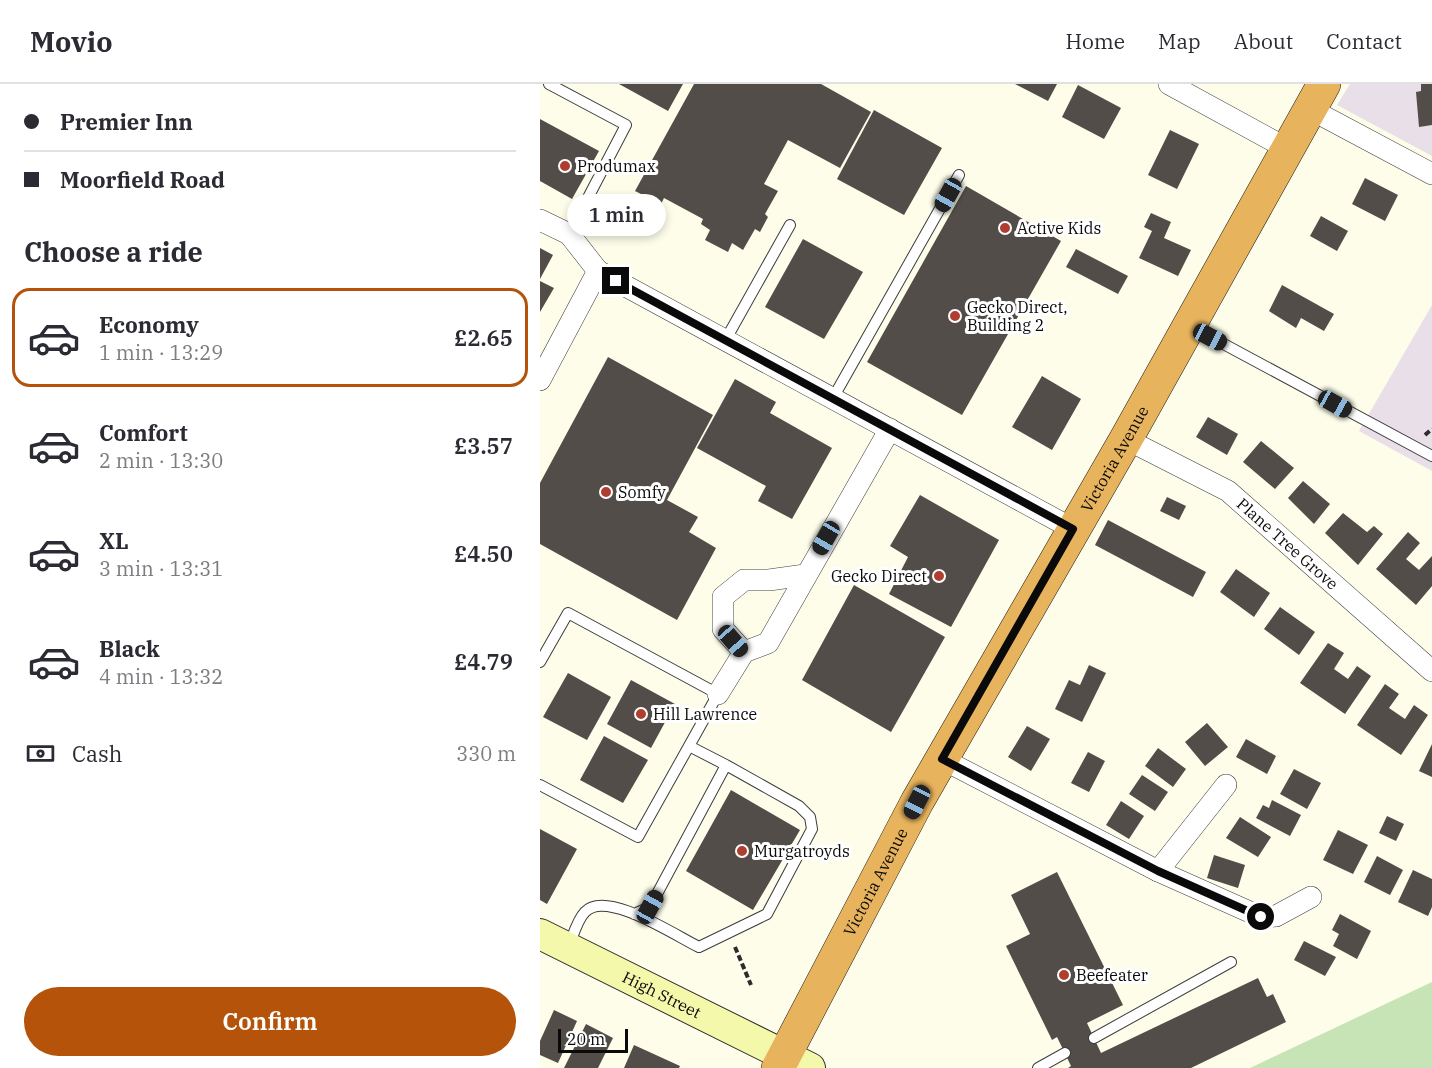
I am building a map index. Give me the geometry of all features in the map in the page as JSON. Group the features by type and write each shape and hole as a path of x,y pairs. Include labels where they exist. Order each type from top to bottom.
{"highway":[{"name":"Victoria Avenue","path":"791,1064 942,759 1126,439 1317,97"}],"street":[{"path":"1169,84 1288,149"},
{"path":"1317,97 1432,174"},
{"path":"540,220 569,234 598,271 1073,529"},
{"path":"540,380 598,271"},
{"path":"718,694 744,652 768,643 805,574 890,429"},
{"name":"Plane Tree Grove","path":"1126,439 1228,491 1432,671"},
{"path":"744,652 723,629 723,597 744,580 769,580 805,574"},
{"path":"942,759 1158,871 1261,917 1276,916 1311,897"},
{"path":"1158,871 1226,785"},
{"name":"High Street","path":"540,934 791,1064"}],"lane":[{"path":"549,84 626,125 569,234"},
{"path":"833,398 959,175"},
{"path":"726,339 790,225"},
{"path":"1189,326 1432,456"},
{"path":"540,785 638,837 718,694 568,613 542,656"},
{"path":"567,949 585,912 597,905 615,906 699,947 767,914 812,829 810,817 799,806 689,747"},
{"path":"634,914 650,907 726,765"},
{"path":"1094,1038 1231,962"},
{"path":"1038,1068 1065,1053"}],"path":[{"path":"729,933 751,985"}],"shaded area":[{"path":"1350,84 1432,84 1432,156 1337,105"},
{"path":"1432,305 1432,471 1359,431"}],"green space":[{"path":"1432,982 1432,1068 1250,1068"}],"building":[{"path":"619,84 683,84 668,111"},
{"path":"694,84 821,84 871,112 840,168 788,140 764,184 778,191 765,214 768,217 760,232 755,229 743,250 732,243 728,252 705,240 710,230 701,224 703,219 664,198 661,204 635,191"},
{"path":"1015,84 1057,84 1048,101"},
{"path":"1421,84 1432,84 1432,125 1419,127 1416,92 1421,91"},
{"path":"1078,85 1121,108 1104,139 1062,117"},
{"path":"874,110 942,148 904,215 837,179"},
{"name":"Produmax","path":"540,119 599,151 572,199 540,181"},
{"path":"1170,130 1199,144 1177,189 1148,175"},
{"path":"1365,178 1398,195 1385,221 1352,204"},
{"name":"Gecko Direct, Building 2","path":"966,186 1061,241 962,415 867,362"},
{"path":"1151,213 1171,222 1164,238 1191,250 1178,276 1139,258 1152,231 1144,227"},
{"path":"1321,216 1348,231 1337,251 1310,236"},
{"path":"803,239 863,272 824,339 765,307"},
{"path":"540,248 553,255 540,279"},
{"path":"1076,249 1128,276 1118,294 1066,267"},
{"path":"540,281 554,288 540,312"},
{"path":"1282,285 1334,314 1324,331 1301,318 1296,328 1269,311"},
{"name":"Somfy","path":"608,357 713,415 667,500 698,517 689,532 716,548 677,620 540,544 540,483"},
{"path":"1042,376 1081,399 1052,450 1012,427"},
{"path":"735,379 776,402 770,413 832,448 792,519 758,501 766,486 697,448"},
{"path":"1208,417 1238,434 1227,455 1196,437"},
{"path":"1261,441 1294,468 1275,489 1243,462"},
{"path":"1303,481 1330,504 1314,524 1288,498"},
{"name":"Gecko Direct","path":"920,495 999,540 951,627 889,594 908,557 890,546"},
{"path":"1167,497 1186,506 1179,520 1160,511"},
{"path":"1343,513 1367,532 1374,526 1383,534 1358,565 1325,533"},
{"path":"1108,520 1206,572 1193,597 1095,545"},
{"path":"1408,532 1420,543 1406,559 1419,570 1432,556 1432,586 1416,605 1376,569"},
{"path":"1236,569 1270,593 1254,617 1220,592"},
{"path":"854,585 945,637 891,732 802,680"},
{"path":"1280,607 1315,632 1299,655 1264,629"},
{"path":"1328,643 1344,653 1334,669 1348,679 1357,666 1371,676 1345,714 1300,683"},
{"path":"1089,665 1106,673 1082,722 1055,709 1069,680 1080,685"},
{"path":"568,673 611,697 587,740 543,717"},
{"name":"Hill Lawrence","path":"631,680 675,704 651,748 607,724"},
{"path":"1385,684 1399,694 1389,708 1405,719 1414,705 1428,715 1401,755 1357,725"},
{"path":"1207,723 1228,747 1205,766 1185,742"},
{"path":"1027,726 1050,739 1031,771 1008,757"},
{"path":"604,736 648,760 623,803 580,780"},
{"path":"1246,739 1276,756 1267,774 1236,757"},
{"path":"1432,744 1432,777 1419,771"},
{"path":"1158,748 1186,769 1173,787 1145,766"},
{"path":"1088,752 1105,761 1089,792 1071,783"},
{"path":"1294,769 1321,783 1307,809 1280,794"},
{"path":"1142,775 1168,792 1155,811 1129,794"},
{"name":"Murgatroyds","path":"731,790 800,830 753,910 686,871"},
{"path":"1272,800 1301,815 1290,836 1256,818 1263,805 1269,808"},
{"path":"1121,801 1144,816 1129,839 1106,825"},
{"path":"1387,816 1404,824 1396,841 1379,833"},
{"path":"1240,817 1271,837 1258,857 1226,838"},
{"path":"540,829 577,849 547,904 540,900"},
{"path":"1338,830 1368,845 1353,874 1323,860"},
{"path":"1214,855 1245,865 1238,888 1207,878"},
{"path":"1377,856 1403,870 1390,895 1364,882"},
{"path":"1413,870 1432,879 1432,907 1428,916 1398,902"},
{"path":"1057,872 1123,1005 1087,1023 1101,1053 1258,978 1267,997 1273,994 1286,1022 1191,1068 1068,1068 1071,1066 1057,1037 1052,1040 1006,946 1030,934 1011,895"},
{"path":"1340,914 1371,931 1357,959 1333,946 1339,934 1332,930"},
{"path":"1304,941 1336,957 1325,976 1294,960"},
{"path":"554,1010 577,1021 558,1063 540,1055 540,1041"},
{"path":"586,1024 613,1038 598,1068 564,1068"},
{"path":"634,1045 680,1066 679,1068 624,1068"}],"place":[{"name":"Produmax","path":"565,166"},
{"name":"Active Kids","path":"1005,228"},
{"name":"Gecko Direct, Building 2","path":"955,316"},
{"name":"Somfy","path":"606,492"},
{"name":"Gecko Direct","path":"939,576"},
{"name":"Hill Lawrence","path":"641,714"},
{"name":"Murgatroyds","path":"742,851"},
{"name":"Beefeater","path":"1064,975"}],"route":[{"path":"616,281 1073,529 942,759 1158,871 1261,917"}]}
